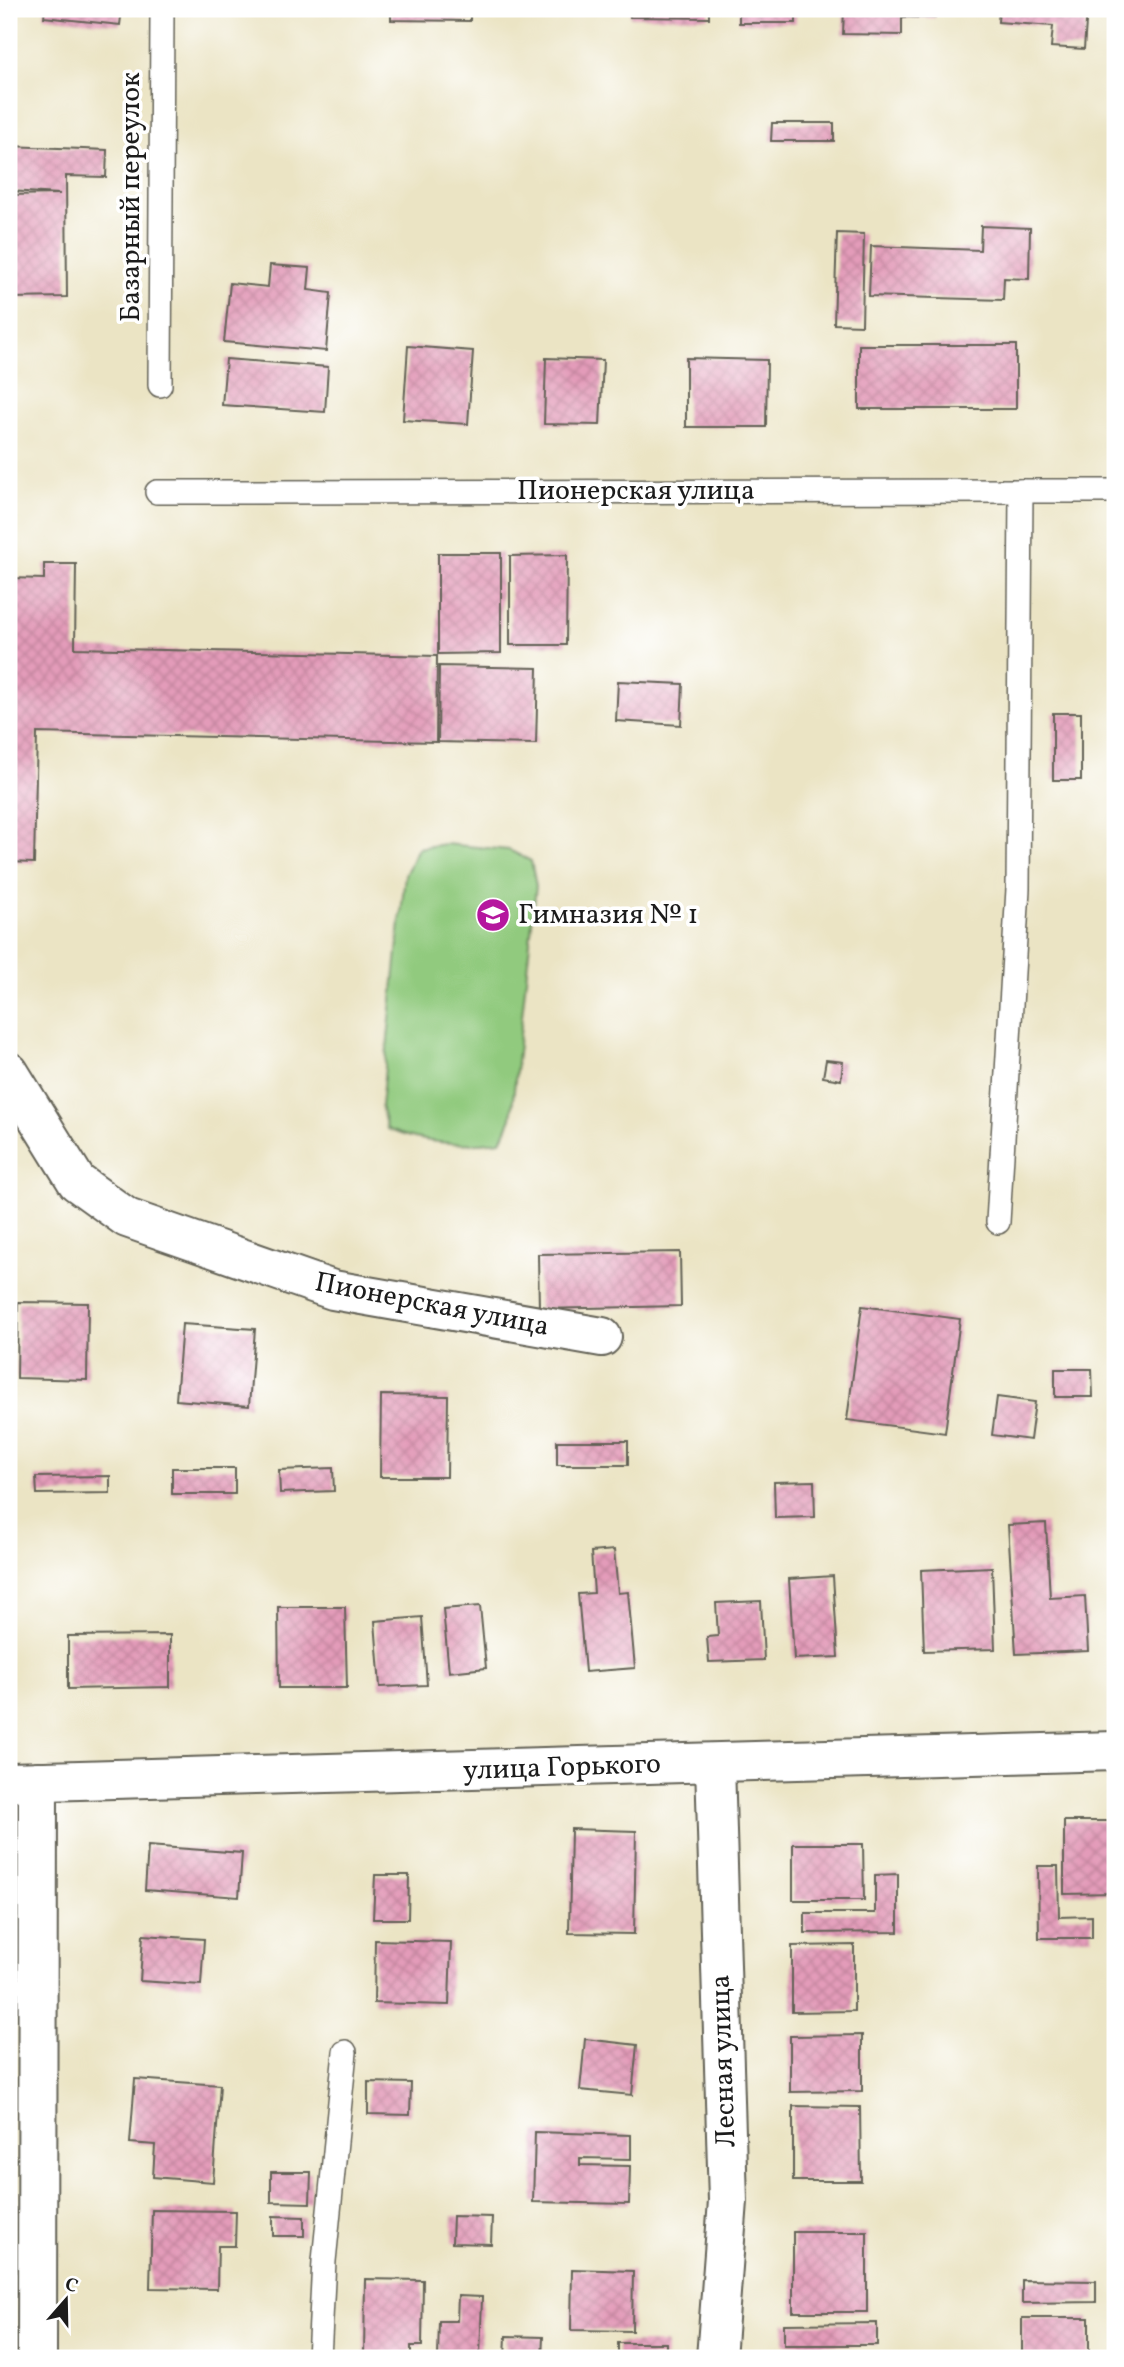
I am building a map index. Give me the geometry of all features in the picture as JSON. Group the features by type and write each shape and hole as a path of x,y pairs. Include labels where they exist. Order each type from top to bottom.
{"street":[{"name":"Пионерская улица","path":"9,1072 77,1182 127,1218 333,1290 601,1337"},
{"name":"улица Горького","path":"23,1781 1115,1751"},
{"name":"Лесная улица","path":"715,1764 728,2201 716,2358"},
{"path":"23,1781 37,2358"}],"lane":[{"name":"Базарный переулок","path":"160,385 162,9"},
{"path":"998,1222 1018,889 1021,491"},
{"name":"Пионерская улица","path":"157,492 1115,491"},
{"path":"319,2358 324,2260 345,2052"}],"green space":[{"path":"445,844 509,850 531,861 536,886 511,1118 501,1141 443,1142 400,1134 387,1129 381,1106 405,875 418,848"}],"building":[{"path":"45,9 122,9 120,25 44,17"},
{"path":"391,9 470,9 470,21 391,20"},
{"path":"557,9 597,9 597,13"},
{"path":"630,9 709,9 709,18 630,17"},
{"path":"739,9 796,9 796,23 739,23"},
{"path":"844,9 935,9 935,18 902,17 902,35 843,34"},
{"path":"999,9 1087,9 1084,49 1051,47 1053,26 998,22"},
{"path":"772,123 834,123 834,141 771,141"},
{"path":"9,146 107,150 106,177 66,176 67,297 9,298 9,195 60,194 9,191"},
{"path":"981,226 1030,228 1029,279 1004,278 1003,300 869,296 871,246 980,250"},
{"path":"837,233 864,234 862,325 834,324"},
{"path":"270,265 310,268 308,290 331,293 326,351 224,342 230,283 268,287"},
{"path":"859,345 1016,345 1016,409 859,409"},
{"path":"408,346 473,351 468,424 403,420"},
{"path":"546,358 603,360 600,425 544,424"},
{"path":"686,358 767,360 766,427 686,427"},
{"path":"226,359 328,367 325,412 222,405"},
{"path":"438,553 501,553 501,653 438,654"},
{"path":"567,555 566,645 510,645 510,556"},
{"path":"44,564 76,564 75,648 437,656 436,742 37,733 34,863 9,862 9,578 44,579"},
{"path":"439,666 538,668 536,744 438,742"},
{"path":"618,681 683,684 681,725 616,721"},
{"path":"1053,713 1081,713 1081,780 1053,780"},
{"path":"826,1060 843,1062 841,1080 823,1077"},
{"path":"680,1252 681,1306 539,1309 538,1254"},
{"path":"18,1302 88,1303 87,1380 17,1378"},
{"path":"862,1306 960,1319 945,1433 847,1420"},
{"path":"182,1324 255,1329 249,1406 176,1400"},
{"path":"1055,1369 1092,1369 1093,1397 1055,1397"},
{"path":"381,1395 448,1396 447,1477 380,1477"},
{"path":"997,1397 1035,1402 1030,1440 992,1435"},
{"path":"557,1441 628,1441 628,1465 557,1465"},
{"path":"172,1468 235,1468 235,1494 172,1494"},
{"path":"333,1468 334,1491 280,1493 279,1470"},
{"path":"110,1476 110,1493 37,1494 36,1477"},
{"path":"814,1481 815,1517 775,1518 774,1482"},
{"path":"1046,1523 1050,1598 1085,1596 1088,1651 1016,1654 1008,1525"},
{"path":"614,1550 618,1593 628,1592 635,1668 585,1672 578,1594 594,1593 591,1552"},
{"path":"992,1567 995,1649 924,1651 921,1570"},
{"path":"833,1576 838,1657 794,1659 789,1579"},
{"path":"761,1601 764,1660 709,1662 707,1637 718,1636 716,1603"},
{"path":"480,1606 486,1668 449,1672 443,1609"},
{"path":"278,1607 345,1607 347,1688 279,1688"},
{"path":"422,1617 427,1685 380,1687 375,1621"},
{"path":"170,1635 170,1687 68,1689 68,1636"},
{"path":"1064,1821 1115,1821 1115,1893 1064,1894"},
{"path":"571,1829 636,1831 634,1934 569,1933"},
{"path":"793,1844 863,1844 864,1900 793,1900"},
{"path":"148,1846 242,1853 239,1897 145,1890"},
{"path":"1038,1866 1058,1866 1059,1917 1092,1916 1092,1938 1039,1938"},
{"path":"898,1874 898,1932 805,1933 805,1913 875,1913 875,1875"},
{"path":"375,1875 409,1875 408,1919 373,1919"},
{"path":"143,1935 204,1939 201,1985 140,1981"},
{"path":"375,1940 451,1942 449,2005 374,2003"},
{"path":"854,1945 854,2011 792,2012 792,1946"},
{"path":"862,2035 862,2091 790,2092 790,2036"},
{"path":"585,2039 637,2045 632,2095 580,2090"},
{"path":"135,2079 220,2085 213,2182 153,2177 155,2145 130,2143"},
{"path":"368,2082 411,2083 410,2115 368,2114"},
{"path":"793,2106 860,2107 861,2181 793,2181"},
{"path":"535,2132 631,2135 631,2159 580,2158 580,2165 630,2166 629,2204 533,2202"},
{"path":"271,2172 311,2172 310,2203 271,2202"},
{"path":"152,2210 236,2211 235,2246 218,2246 217,2289 150,2288"},
{"path":"273,2216 304,2217 304,2236 273,2236"},
{"path":"453,2216 492,2217 491,2244 452,2243"},
{"path":"793,2232 867,2232 867,2312 793,2312"},
{"path":"572,2269 633,2271 632,2331 571,2330"},
{"path":"365,2279 423,2280 422,2346 411,2346 411,2358 364,2358"},
{"path":"1022,2280 1096,2281 1096,2302 1022,2303"},
{"path":"458,2296 482,2297 480,2358 438,2358 439,2321 457,2321"},
{"path":"1022,2318 1089,2318 1089,2356 1022,2356"},
{"path":"877,2323 877,2345 784,2345 784,2324"},
{"path":"506,2336 543,2337 542,2358 505,2358"},
{"path":"618,2343 666,2343 666,2358 618,2358"}],"place":[{"name":"Гимназия № 1","path":"493,915"}]}
